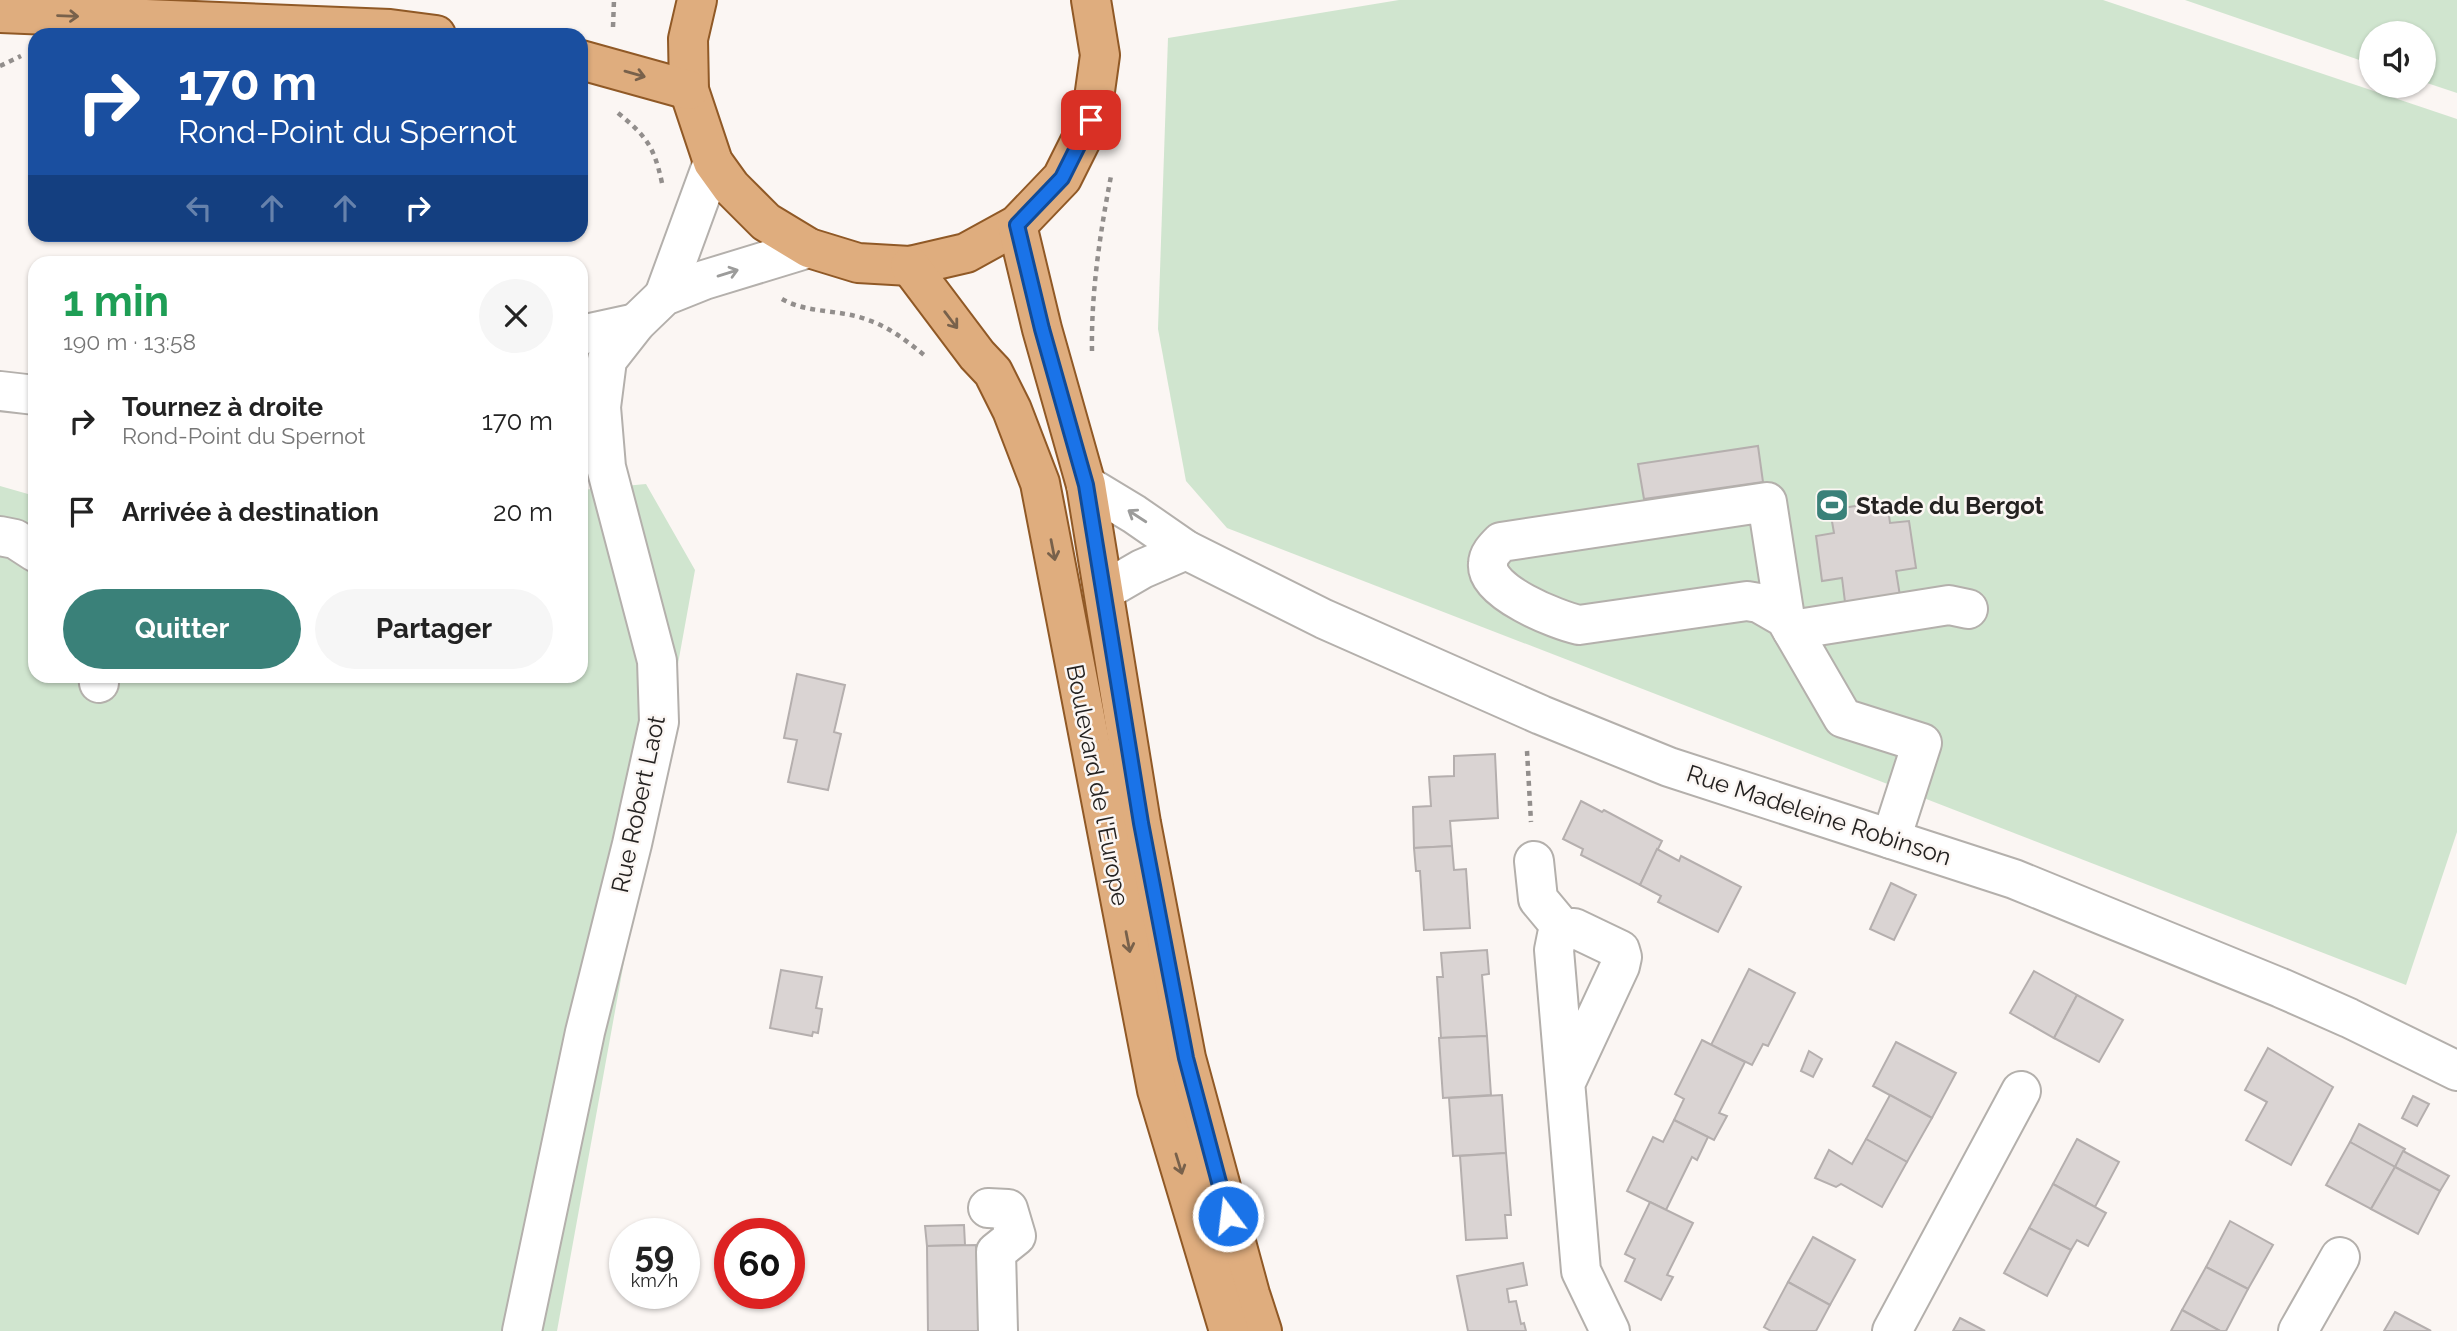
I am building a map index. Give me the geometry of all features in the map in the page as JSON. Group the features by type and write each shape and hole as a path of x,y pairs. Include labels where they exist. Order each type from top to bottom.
{"main road":[{"path":"697,0 688,39 689,90 713,162 731,187 766,222 809,248 858,263 910,266 966,253 1017,225 1062,178 1091,120 1100,55 1091,0"},
{"path":"0,13 352,28"},
{"path":"588,62 689,90"},
{"name":"Boulevard de l'Europe","path":"1017,225 1042,329 1086,485 1141,823 1186,1058 1262,1331"},
{"name":"Boulevard de l'Europe","path":"910,266 977,355 993,372 1012,410 1040,483 1157,1090 1229,1331"}],"street":[{"path":"664,296 713,162"},
{"path":"664,296 704,280 809,248"},
{"name":"Rue Robert Laot","path":"522,1331 585,1032 659,722 657,661 606,467 601,407 607,360 636,323 664,296"},
{"path":"588,333 636,323"},
{"path":"0,391 28,394"},
{"name":"Rue Madeleine Robinson","path":"1086,485 1186,550 1324,618 1541,716 1669,767 2014,879 2349,1017 2457,1071"},
{"path":"1891,838 1922,743 1843,718 1788,624 1767,502 1502,542 1491,552 1487,566 1493,581 1503,591 1560,621 1579,625 1747,601 1759,603 1788,624 1949,605 1968,609"},
{"path":"0,536 15,539 28,547"},
{"path":"1104,591 1142,569 1186,550"},
{"path":"1534,861 1538,899 1563,929"},
{"path":"1566,1082 1622,957 1620,950 1574,928 1563,929 1557,935 1554,950 1581,1271 1609,1331"},
{"path":"1892,1331 2021,1091"},
{"path":"988,1208 1009,1209 1016,1236 996,1252 998,1331"},
{"path":"2298,1331 2340,1257"}],"path":[{"path":"0,66 23,54"},
{"path":"1534,861 1526,753 1541,716"}],"green space":[{"name":"Stade du Bergot","path":"1399,0 2103,0 2359,86 2359,98 2395,98 2457,119 2457,832 2406,985 1227,528 1186,481 1158,329 1168,38"},
{"path":"2185,0 2457,0 2457,93 2436,86 2436,21 2359,21 2359,60"},
{"path":"646,484 695,570 557,1331 0,1331 0,486 28,494 28,683 588,683 588,489"}],"building":[{"path":"1758,446 1763,482 1644,499 1638,464"},
{"path":"1887,501 1890,523 1909,521 1916,568 1896,571 1901,602 1846,610 1842,578 1822,581 1816,536 1834,533 1830,510"},
{"path":"797,674 845,685 834,732 841,734 828,790 788,782 797,740 784,738"},
{"path":"1495,754 1498,818 1450,821 1452,846 1414,848 1413,807 1431,806 1429,777 1454,776 1454,756"},
{"path":"1581,801 1602,812 1604,810 1662,841 1640,885 1581,855 1583,849 1563,839"},
{"path":"1452,846 1454,870 1466,869 1470,928 1424,930 1420,871 1416,871 1414,848"},
{"path":"1657,849 1679,861 1681,856 1741,887 1718,932 1658,902 1661,896 1640,885"},
{"path":"1891,883 1916,895 1894,940 1870,929"},
{"path":"1487,950 1489,974 1482,975 1487,1036 1441,1038 1437,977 1443,977 1441,953"},
{"path":"1749,969 1795,993 1768,1046 1763,1044 1752,1065 1711,1045"},
{"path":"781,970 822,977 816,1008 822,1009 818,1033 813,1032 812,1036 770,1028"},
{"path":"2034,971 2077,995 2054,1038 2010,1013"},
{"path":"2077,995 2123,1020 2099,1062 2054,1038"},
{"path":"1487,1036 1491,1095 1443,1098 1439,1038"},
{"path":"1702,1040 1745,1062 1719,1113 1727,1116 1714,1140 1674,1120 1684,1099 1675,1094"},
{"path":"1896,1042 1956,1073 1932,1118 1873,1086"},
{"path":"2268,1048 2333,1087 2291,1165 2246,1140 2267,1102 2245,1090"},
{"path":"1809,1051 1822,1059 1813,1077 1801,1071"},
{"path":"1502,1095 1506,1153 1453,1156 1449,1098"},
{"path":"1890,1095 1932,1118 1907,1162 1866,1139"},
{"path":"2413,1096 2429,1104 2417,1126 2402,1118"},
{"path":"1674,1120 1708,1137 1697,1160 1692,1157 1666,1210 1627,1191 1653,1137 1663,1142"},
{"path":"2359,1124 2405,1149 2395,1167 2350,1142"},
{"path":"1866,1139 1907,1162 1882,1207 1841,1184 1836,1187 1815,1178 1829,1150 1852,1164"},
{"path":"2077,1139 2119,1162 2095,1207 2053,1184"},
{"path":"2350,1142 2395,1167 2371,1209 2326,1185"},
{"path":"2403,1151 2449,1176 2440,1191 2395,1167"},
{"path":"1506,1153 1511,1215 1505,1215 1507,1238 1466,1240 1460,1156"},
{"path":"2395,1167 2440,1191 2418,1234 2371,1209"},
{"path":"2053,1184 2106,1213 2088,1246 2077,1240 2071,1250 2029,1228"},
{"path":"1650,1202 1693,1223 1667,1275 1673,1277 1661,1300 1625,1281 1635,1259 1625,1254"},
{"path":"2230,1221 2273,1245 2248,1289 2206,1267"},
{"path":"964,1225 965,1245 927,1246 925,1226"},
{"path":"2029,1228 2071,1250 2047,1296 2004,1273"},
{"path":"1813,1237 1855,1260 1830,1305 1788,1282"},
{"path":"976,1245 981,1331 928,1331 927,1246"},
{"path":"1523,1263 1527,1285 1507,1289 1509,1302 1516,1301 1521,1324 1524,1323 1526,1331 1468,1331 1457,1276"},
{"path":"2206,1267 2248,1289 2226,1331 2220,1331 2182,1310"},
{"path":"1788,1282 1830,1305 1816,1331 1771,1331 1764,1327"},
{"path":"2182,1310 2220,1331 2171,1331"},
{"path":"2395,1312 2431,1331 2384,1331"},
{"path":"1960,1318 1985,1331 1953,1331"}],"place":[{"name":"Stade du Bergot","path":"1832,505"}],"route":[{"path":"1091,120 1062,178 1017,225 1042,329 1086,485 1141,823 1186,1058 1228,1216"}]}
